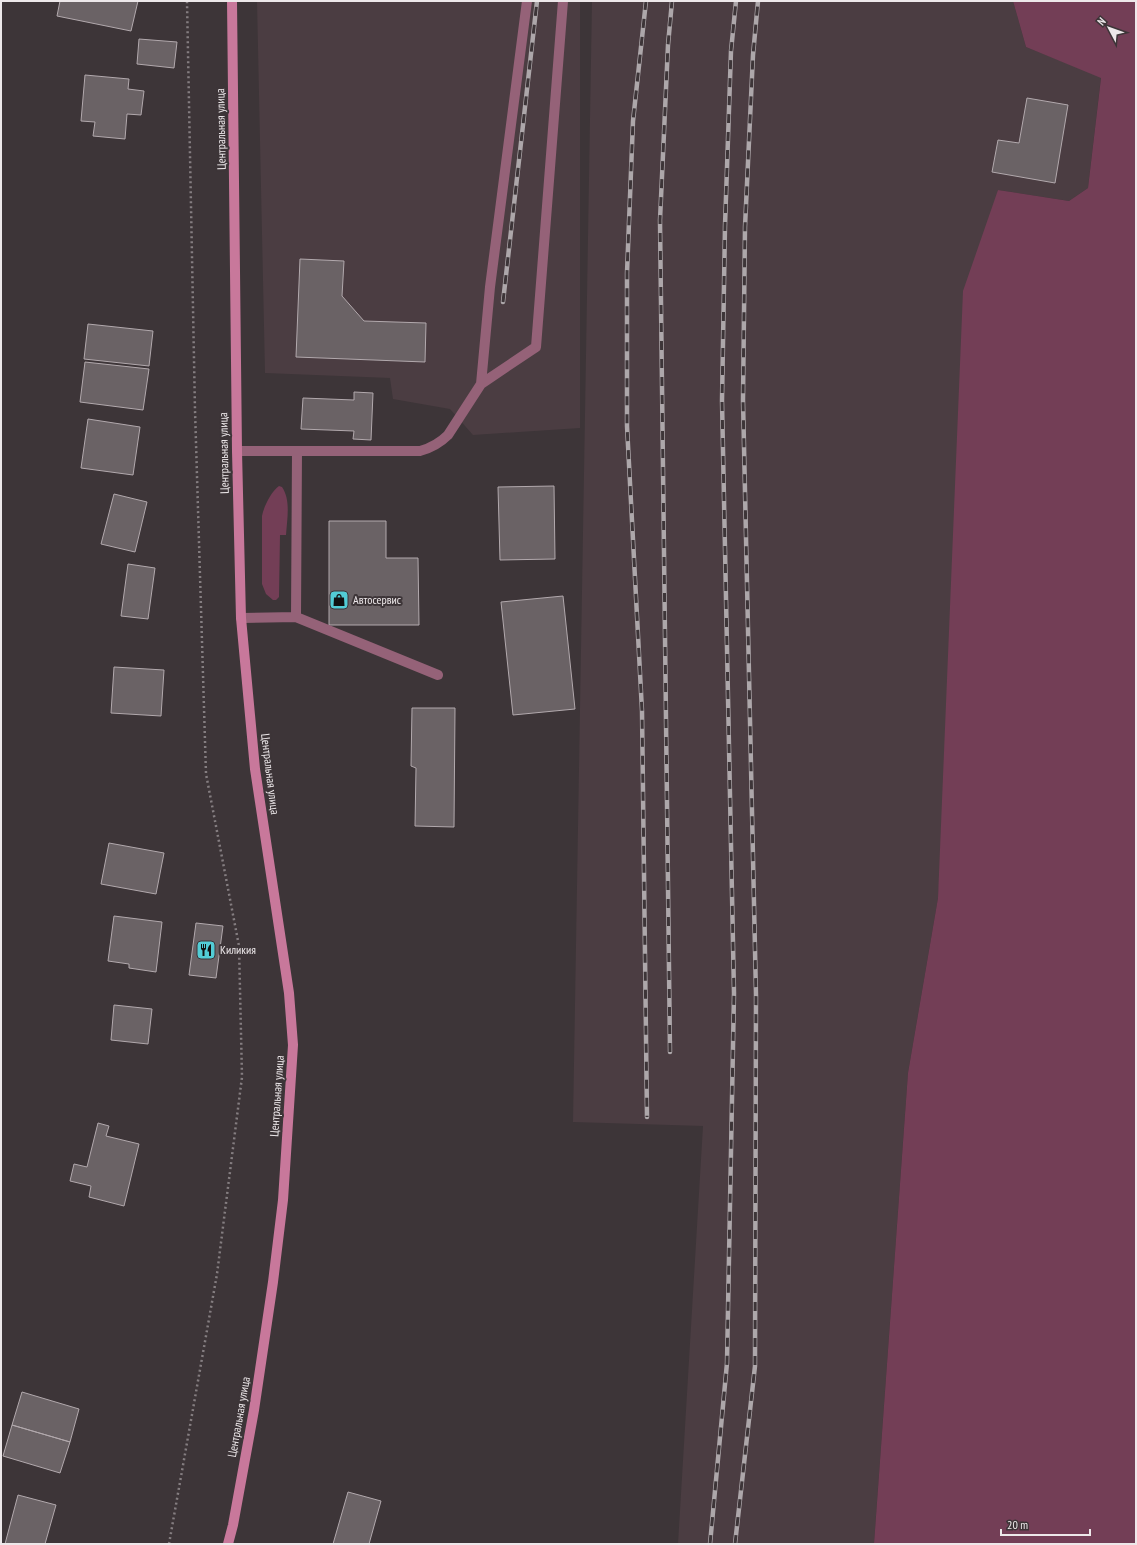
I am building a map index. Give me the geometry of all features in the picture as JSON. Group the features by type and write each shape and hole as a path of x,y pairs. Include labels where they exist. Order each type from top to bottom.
{"main road":[{"name":"Центральная улица","path":"228,1544 233,1525 254,1410 273,1282 283,1200 293,1046 289,993 255,769 241,618 237,451 232,1"}],"lane":[{"path":"481,384 491,279 526,1"},
{"path":"237,451 420,452 429,449 448,435 481,384 536,347 563,1"},
{"path":"296,617 297,452"},
{"path":"241,618 296,617 438,675"}],"path":[{"path":"169,1544 217,1274 242,1077 238,946 206,774 195,410 187,1"}],"shaded area":[{"path":"257,1 580,1 580,428 473,435 450,409 393,399 390,378 265,373"},
{"path":"592,1 1013,1 1026,47 1101,77 1088,188 1069,201 998,190 938,898 908,1073 874,1544 678,1544 703,1126 573,1122"},
{"path":"1013,1 1136,1 1136,1544 874,1544 908,1073 938,898 963,291 998,190 1069,201 1088,188 1101,78 1026,47"},
{"path":"279,486 282,487 287,498 288,516 286,535 280,535 279,597 276,600 273,600 266,594 262,584 262,516 268,500"}],"building":[{"path":"60,1 138,1 131,31 57,16"},
{"path":"139,39 177,42 174,68 137,64"},
{"path":"85,75 129,79 128,89 144,91 141,115 127,114 125,139 93,136 95,122 81,121"},
{"path":"1027,98 1068,105 1055,183 992,172 998,140 1019,143"},
{"path":"300,259 344,261 342,296 364,321 426,323 425,362 296,357"},
{"path":"88,324 153,331 149,366 84,359"},
{"path":"85,362 149,369 143,410 80,402"},
{"path":"354,392 373,393 371,440 353,439 354,431 301,429 303,398 354,400"},
{"path":"88,419 140,427 133,475 81,468"},
{"path":"554,486 555,559 500,560 498,487"},
{"path":"114,494 147,502 135,552 101,544"},
{"path":"329,521 386,521 386,558 418,558 419,625 329,625"},
{"path":"128,564 155,568 148,619 121,616"},
{"path":"563,596 575,709 513,715 501,602"},
{"path":"114,667 164,670 161,716 111,713"},
{"path":"412,708 455,708 454,827 415,826 416,768 411,766"},
{"path":"109,843 164,853 156,894 101,884"},
{"path":"114,916 162,922 156,972 129,968 129,964 108,961"},
{"name":"Киликия","path":"196,923 223,926 216,978 189,975"},
{"path":"114,1005 152,1009 148,1044 111,1040"},
{"path":"98,1123 109,1126 106,1136 139,1144 124,1206 89,1197 91,1186 70,1181 74,1164 87,1167"},
{"path":"22,1392 79,1409 70,1442 12,1425"},
{"path":"12,1425 70,1442 60,1473 3,1456"},
{"path":"348,1492 381,1501 369,1544 333,1544"},
{"path":"18,1495 56,1505 45,1544 5,1544"}],"railway":[{"path":"503,302 537,1"},
{"path":"646,1 633,121 627,273 627,426 642,711 647,1117"},
{"path":"670,1052 660,220 668,45 672,1"},
{"path":"710,1544 727,1363 734,993 722,401 725,226 731,51 736,1"},
{"path":"735,1544 755,1366 756,995 743,400 745,227 753,55 758,1"}],"place":[{"name":"Автосервис","path":"339,600"},
{"name":"Киликия","path":"206,950"}]}
